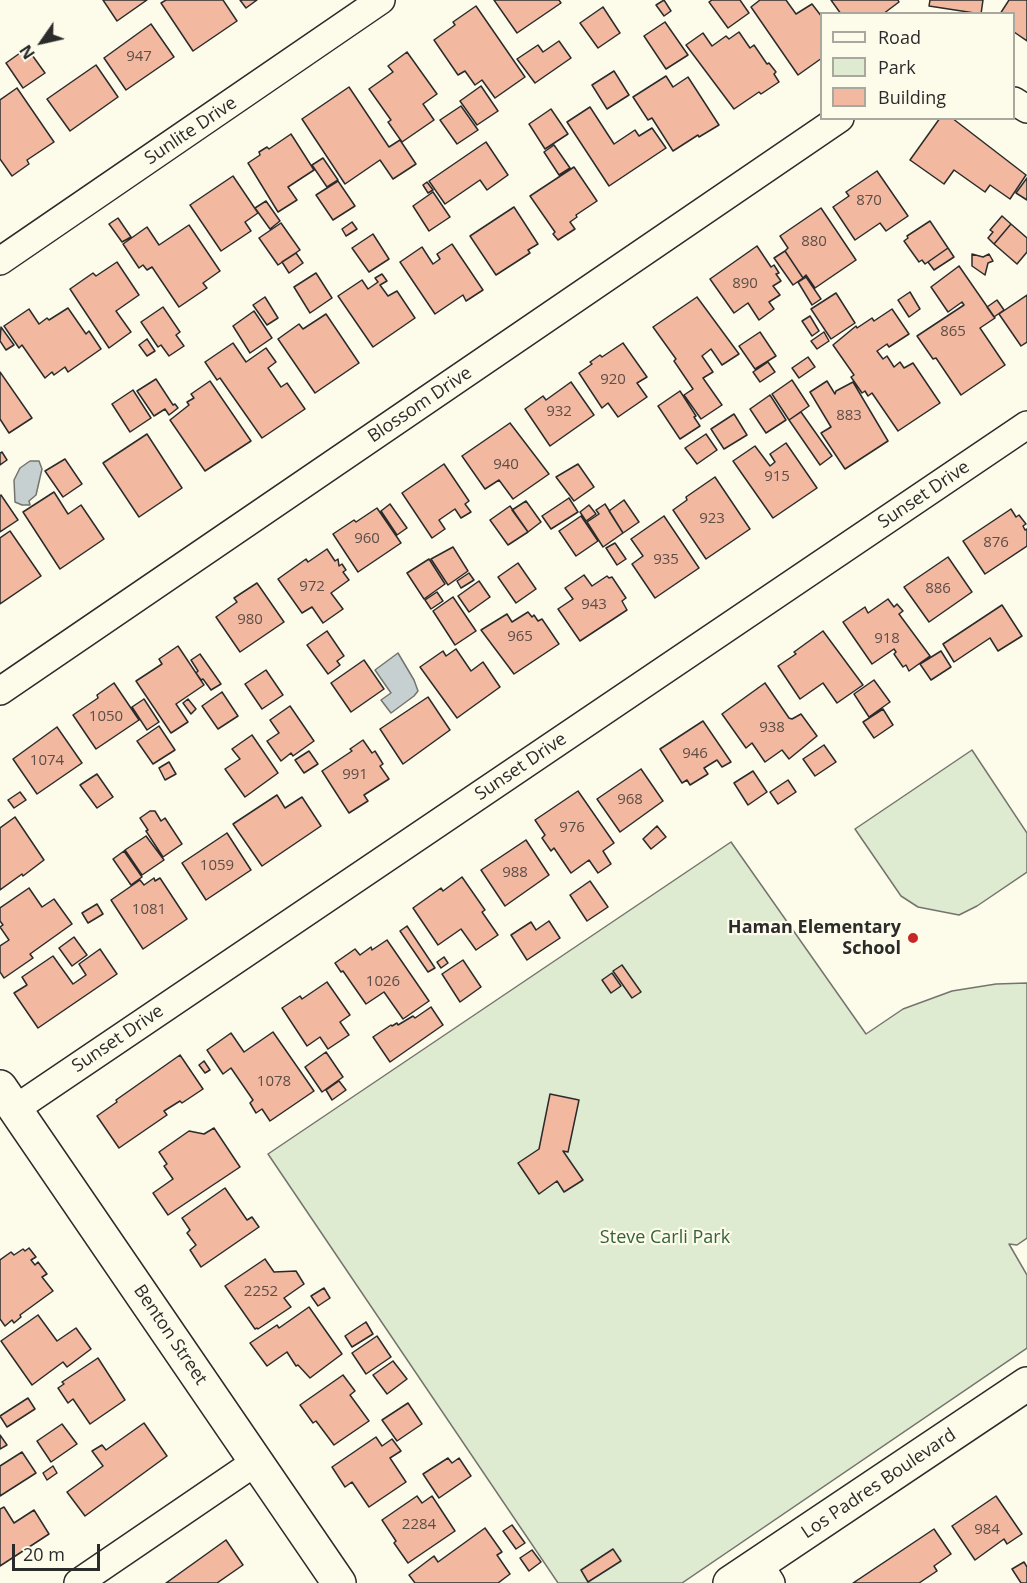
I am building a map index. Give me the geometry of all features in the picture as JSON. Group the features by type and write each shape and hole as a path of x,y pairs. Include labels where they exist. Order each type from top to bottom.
{"main road":[{"name":"Benton Street","path":"8,1098 339,1583"},
{"name":"Los Padres Boulevard","path":"730,1583 765,1574 1027,1384"}],"street":[{"name":"Sunlite Drive","path":"0,261 381,0"},
{"name":"Blossom Drive","path":"0,691 837,120"},
{"name":"Sunset Drive","path":"8,1098 1027,426"},
{"path":"78,1583 256,1461"}],"green space":[{"path":"972,750 1027,833 1027,872 977,906 959,915 918,907 901,896 855,829"},
{"name":"Steve Carli Park","path":"731,842 866,1034 903,1009 952,991 996,984 1027,983 1027,1238 1017,1245 1009,1244 1027,1275 1027,1348 682,1583 558,1583 268,1154"}],"shaded area":[{"path":"30,461 39,461 42,469 36,495 29,501 30,505 22,505 15,502 14,480 20,468"},
{"path":"398,653 418,691 391,713 381,700 391,693 375,670"}],"building":[{"path":"103,0 147,0 117,21"},
{"path":"166,0 223,0 237,21 193,51 161,3"},
{"path":"240,0 257,0 246,8"},
{"path":"494,0 559,0 561,3 517,33"},
{"path":"664,0 671,11 664,16 656,5"},
{"path":"712,0 740,0 749,13 728,28 709,2"},
{"path":"760,0 786,0 796,14 812,4 820,14 820,59 798,75 751,7"},
{"path":"831,0 898,0 899,2 886,12 840,12"},
{"path":"930,0 983,0 981,12 929,6"},
{"path":"1009,0 1027,0 1027,41 1015,33 1015,12 1001,12"},
{"path":"476,6 525,77 495,98 482,80 475,85 465,71 458,75 434,40 455,25 453,22"},
{"path":"603,7 620,33 598,48 580,23"},
{"path":"665,22 688,55 666,69 644,36"},
{"path":"151,24 174,57 126,90 104,58"},
{"path":"739,32 750,48 754,45 767,64 769,63 776,72 774,74 779,82 734,109 686,45 703,33 712,46 726,36 729,39"},
{"path":"559,41 571,58 535,83 517,59 538,45 543,52"},
{"path":"27,48 45,73 23,88 6,63"},
{"path":"407,52 437,94 423,104 434,120 402,142 388,122 391,120 369,89 393,72 388,66"},
{"path":"96,65 118,97 70,131 47,99"},
{"path":"614,71 629,95 607,109 592,85"},
{"path":"666,76 673,87 688,77 719,125 673,151 652,118 648,120 633,97"},
{"path":"481,86 498,111 477,125 460,101"},
{"path":"349,87 389,147 400,140 416,164 393,179 380,160 345,184 302,119"},
{"path":"17,88 54,142 27,160 29,164 12,176 0,159 0,100"},
{"path":"461,106 478,130 457,144 440,120"},
{"path":"590,107 614,144 635,130 639,136 652,128 666,148 609,186 567,122"},
{"path":"551,109 568,134 545,149 529,124"},
{"path":"939,120 955,120 1026,175 1010,199 990,185 985,192 954,170 944,184 910,160"},
{"path":"291,134 314,170 288,187 297,200 278,212 248,163 260,155 259,152 267,147 269,149"},
{"path":"486,142 508,175 487,190 480,180 445,204 429,181"},
{"path":"554,145 570,168 559,175 544,152"},
{"path":"323,158 338,180 327,187 312,165"},
{"path":"574,167 597,201 576,215 577,217 570,222 575,229 558,240 530,196"},
{"path":"877,171 908,216 886,231 880,223 855,240 833,207 849,196 846,192"},
{"path":"233,176 258,213 245,222 251,231 221,251 190,205"},
{"path":"1027,178 1027,200 1016,193"},
{"path":"338,181 355,206 333,220 316,195"},
{"path":"427,182 433,190 428,193 423,185"},
{"path":"433,192 450,217 429,231 413,206"},
{"path":"266,201 280,221 270,229 255,208"},
{"path":"514,207 538,244 528,250 530,253 496,275 470,236"},
{"path":"821,208 856,260 815,288 806,275 803,278 785,251 788,248 780,236"},
{"path":"1002,216 1011,224 994,244 988,238 993,232 990,230"},
{"path":"118,218 131,237 122,242 109,224"},
{"path":"930,221 948,248 925,264 922,260 919,262 904,241 908,238 907,236"},
{"path":"352,222 357,229 346,236 342,229"},
{"path":"281,223 300,250 278,265 259,238"},
{"path":"1011,224 1027,238 1027,252 1017,264 994,244"},
{"path":"189,225 220,271 203,283 207,288 179,307 152,267 147,270 143,265 139,268 123,244 147,227 159,245"},
{"path":"373,234 389,259 369,272 352,248"},
{"path":"452,244 483,290 466,301 463,295 435,314 400,262 422,247 433,264 440,259 437,254"},
{"path":"757,246 771,267 774,265 781,281 773,286 780,295 769,302 774,309 759,320 748,303 734,313 710,279"},
{"path":"948,248 954,257 934,270 928,262"},
{"path":"785,251 803,278 793,285 774,258"},
{"path":"296,253 303,263 289,273 282,262"},
{"path":"972,254 983,257 989,254 993,261 988,263 985,275 972,266"},
{"path":"117,262 139,295 116,311 131,332 109,348 70,289 93,273 96,276"},
{"path":"959,266 995,318 980,328 1005,365 961,395 936,358 933,359 917,336 964,305 962,302 948,312 931,287"},
{"path":"316,273 332,298 310,313 294,287"},
{"path":"382,274 387,281 380,285 388,296 397,291 415,318 373,347 338,296 362,280 368,289 378,282 375,278"},
{"path":"806,277 821,299 812,305 798,282"},
{"path":"910,292 920,309 909,317 898,300"},
{"path":"836,293 855,323 831,339 811,309"},
{"path":"1027,295 1027,342 1021,346 999,314"},
{"path":"265,297 278,318 267,325 253,305"},
{"path":"697,297 739,354 722,365 711,349 702,356 713,372 703,378 722,405 701,419 684,395 693,389 674,361 676,359 653,327"},
{"path":"997,300 1004,310 994,317 987,307"},
{"path":"163,307 180,332 176,335 184,346 169,356 161,345 158,347 141,322"},
{"path":"68,308 86,334 89,331 101,349 68,372 65,367 54,375 52,372 45,378 22,345 19,348 4,326 29,309 39,324"},
{"path":"892,309 909,334 889,347 887,344 877,351 883,359 887,356 894,367 900,362 904,368 913,363 940,403 898,431 872,393 868,396 865,391 862,393 851,377 854,375 833,345 856,326 857,328 872,318 874,321"},
{"path":"254,311 272,338 250,353 233,326"},
{"path":"326,314 359,363 315,393 278,339 299,324 303,329"},
{"path":"810,316 819,331 812,336 802,321"},
{"path":"1,327 14,345 6,350 0,341"},
{"path":"760,332 776,356 755,369 739,346"},
{"path":"824,332 829,341 817,349 811,341"},
{"path":"147,339 155,351 147,356 139,345"},
{"path":"233,343 246,362 266,348 276,362 268,368 281,387 287,383 305,409 262,438 220,378 217,380 205,362"},
{"path":"623,343 647,377 637,383 647,397 618,417 608,403 602,408 579,373 600,355 602,357"},
{"path":"808,357 815,367 799,378 792,368"},
{"path":"768,362 775,372 760,382 753,372"},
{"path":"0,372 32,418 9,433 0,419"},
{"path":"156,379 173,405 175,404 178,408 169,415 165,409 154,416 137,391"},
{"path":"792,380 809,406 789,420 772,394"},
{"path":"210,381 251,441 205,471 170,420 189,405 187,402 194,398 191,394"},
{"path":"827,381 835,394 836,391 853,382 888,441 845,469 821,433 831,427 810,392"},
{"path":"571,382 594,415 550,446 525,409 543,396 546,400"},
{"path":"133,390 151,418 130,432 112,404"},
{"path":"680,391 700,426 680,439 658,406"},
{"path":"770,395 786,420 766,433 750,409"},
{"path":"801,412 832,456 820,465 789,420"},
{"path":"734,414 747,435 724,449 711,429"},
{"path":"510,423 549,474 513,499 499,480 485,489 462,456"},
{"path":"147,434 182,488 139,517 103,463"},
{"path":"706,434 717,450 697,464 685,448"},
{"path":"786,443 817,488 773,518 733,461 755,446 770,466 775,462 770,454"},
{"path":"2,452 7,460 0,465 0,453"},
{"path":"65,459 82,484 63,497 45,471"},
{"path":"444,464 469,501 465,504 471,512 461,518 455,509 439,520 445,529 432,538 402,493"},
{"path":"578,464 594,487 574,501 556,477"},
{"path":"715,477 750,529 706,559 673,510 687,500 686,497"},
{"path":"54,492 68,514 81,505 104,539 60,569 23,512"},
{"path":"0,496 18,520 0,532"},
{"path":"569,498 578,512 551,529 542,516"},
{"path":"624,500 639,522 623,533 609,511"},
{"path":"526,501 541,522 528,532 512,510"},
{"path":"390,504 407,528 397,535 381,511"},
{"path":"605,504 623,533 603,547 587,522 599,514 596,510"},
{"path":"589,505 596,514 586,521 580,512"},
{"path":"510,506 528,532 508,545 490,520"},
{"path":"377,508 401,543 358,572 333,534"},
{"path":"1011,509 1016,517 1019,515 1026,524 1023,526 1025,530 1027,529 1027,546 985,574 963,541"},
{"path":"581,516 598,541 576,556 559,531"},
{"path":"664,516 699,568 655,598 632,564 643,556 631,539"},
{"path":"10,531 41,576 0,604 0,538"},
{"path":"615,543 626,559 617,565 606,548"},
{"path":"453,547 468,571 448,585 431,559"},
{"path":"327,549 335,561 338,559 339,566 342,564 346,570 343,572 349,580 331,593 343,609 323,623 312,607 302,613 278,579 306,559 308,562"},
{"path":"948,557 972,592 929,622 904,587"},
{"path":"429,559 445,584 424,599 407,573"},
{"path":"518,563 536,589 516,603 498,577"},
{"path":"469,573 474,580 461,588 457,581"},
{"path":"584,575 592,586 607,576 612,577 626,598 622,601 627,610 580,641 558,609 573,599 565,588"},
{"path":"479,581 490,597 469,612 458,596"},
{"path":"257,583 284,622 240,652 216,617 237,602 234,598"},
{"path":"437,592 443,601 431,609 425,600"},
{"path":"453,597 476,631 455,645 433,611"},
{"path":"888,599 894,607 897,604 903,611 899,614 930,656 909,671 906,665 903,667 894,654 896,652 894,649 872,664 843,622 865,607 868,613"},
{"path":"1002,605 1022,636 998,651 990,638 954,662 943,644"},
{"path":"528,612 538,621 542,619 559,644 514,674 481,630 507,614 512,622"},
{"path":"327,631 344,656 337,661 340,665 328,674 307,645"},
{"path":"823,631 863,685 837,703 823,683 800,699 778,666"},
{"path":"178,646 204,685 176,704 188,722 171,733 136,681 162,664 159,659"},
{"path":"456,649 471,671 483,662 500,687 457,718 420,667 443,651 446,656"},
{"path":"941,651 951,667 931,680 920,664"},
{"path":"200,654 221,684 211,690 196,673 198,671 191,660"},
{"path":"364,660 384,689 351,712 331,683"},
{"path":"266,670 283,695 262,709 245,684"},
{"path":"874,680 890,702 869,717 854,694"},
{"path":"114,683 139,720 96,749 73,715 98,698 97,695"},
{"path":"765,683 789,718 792,719 801,714 817,736 789,759 782,750 765,762 752,743 746,748 722,714"},
{"path":"222,692 238,716 218,729 202,706"},
{"path":"428,697 450,730 403,764 380,729"},
{"path":"144,699 159,722 147,730 132,707"},
{"path":"188,699 196,709 191,714 183,703"},
{"path":"290,706 314,741 293,756 291,753 281,761 267,741 279,733 270,720"},
{"path":"883,709 893,725 874,738 863,722"},
{"path":"703,721 731,762 722,767 717,760 704,768 708,774 690,785 687,780 682,783 660,749"},
{"path":"159,726 175,750 153,764 137,741"},
{"path":"57,727 82,763 37,794 13,759"},
{"path":"252,735 278,773 245,797 225,769 240,759 232,749"},
{"path":"363,740 372,753 375,751 383,764 380,766 389,779 364,795 368,801 349,813 322,771 352,751 350,749"},
{"path":"824,745 836,762 815,776 803,759"},
{"path":"309,751 318,764 304,773 295,760"},
{"path":"169,762 176,774 165,780 159,768"},
{"path":"641,769 663,801 620,832 597,799"},
{"path":"753,771 767,792 748,805 734,783"},
{"path":"97,774 113,797 97,808 80,785"},
{"path":"788,780 796,792 778,804 770,792"},
{"path":"578,791 614,843 603,851 611,864 598,873 589,860 571,873 554,848 551,851 542,838 545,835 535,820"},
{"path":"20,792 26,800 14,808 8,800"},
{"path":"277,795 285,808 302,797 321,826 262,866 233,824"},
{"path":"150,811 155,811 161,821 165,818 182,844 163,857 140,818"},
{"path":"15,817 44,860 0,890 0,828"},
{"path":"657,826 666,837 651,849 643,839"},
{"path":"227,833 251,870 206,900 182,863"},
{"path":"146,836 164,860 142,875 125,850"},
{"path":"526,840 549,875 505,906 481,870"},
{"path":"124,851 142,877 131,885 113,859"},
{"path":"462,877 485,910 482,912 498,935 476,950 461,929 438,945 413,908 441,888 443,891"},
{"path":"154,878 155,881 160,878 187,919 143,949 111,900 140,880 144,885"},
{"path":"590,881 608,907 587,921 570,895"},
{"path":"29,888 42,907 54,899 72,924 30,954 33,958 4,978 0,972 0,946 9,940 0,927 3,925 0,921 0,908"},
{"path":"97,904 103,914 88,923 82,913"},
{"path":"549,921 560,938 527,960 511,935 531,922 536,930"},
{"path":"407,926 435,968 428,972 400,931"},
{"path":"74,937 87,955 72,966 59,948"},
{"path":"387,940 429,1001 403,1019 384,992 366,1004 335,963 355,949 360,955"},
{"path":"100,949 117,974 38,1028 14,993 27,985 22,977 53,956 73,984 86,975 79,964"},
{"path":"444,957 448,963 441,968 437,962"},
{"path":"463,960 481,987 460,1002 442,974"},
{"path":"622,965 641,992 632,998 613,971"},
{"path":"612,973 621,986 611,993 602,980"},
{"path":"327,982 350,1015 340,1022 349,1035 328,1049 320,1037 307,1046 282,1008 300,996 302,999"},
{"path":"431,1007 443,1025 390,1062 373,1037 391,1025 397,1023 398,1025 413,1016 415,1018"},
{"path":"273,1032 314,1091 270,1121 262,1109 256,1113 250,1103 253,1100 231,1068 223,1074 207,1050 231,1033 244,1052"},
{"path":"326,1052 343,1077 322,1092 305,1067"},
{"path":"180,1055 203,1089 182,1103 180,1101 164,1111 167,1115 119,1148 97,1116"},
{"path":"204,1061 210,1070 205,1073 199,1065"},
{"path":"339,1081 346,1090 332,1100 326,1090"},
{"path":"550,1094 579,1100 568,1152 563,1151 583,1180 564,1192 557,1181 539,1194 518,1163 539,1149"},
{"path":"214,1128 240,1167 168,1215 153,1193 173,1179 164,1166 167,1164 159,1152 189,1131 204,1134"},
{"path":"225,1188 247,1220 252,1217 259,1227 201,1267 190,1250 196,1245 187,1233 190,1230 182,1218"},
{"path":"29,1248 36,1257 31,1260 35,1265 38,1262 47,1274 42,1277 53,1291 20,1315 21,1317 14,1323 12,1320 5,1326 0,1319 0,1260 11,1252 14,1255"},
{"path":"265,1259 274,1272 296,1271 304,1284 284,1298 291,1307 255,1329 225,1286"},
{"path":"324,1288 330,1298 318,1306 311,1296"},
{"path":"309,1307 342,1354 310,1378 298,1365 296,1366 287,1352 267,1366 250,1343 277,1325 279,1328"},
{"path":"38,1315 57,1341 76,1328 91,1349 67,1367 63,1362 32,1385 1,1341"},
{"path":"366,1322 373,1334 352,1347 345,1336"},
{"path":"377,1336 391,1357 366,1374 352,1353"},
{"path":"98,1358 125,1400 90,1424 73,1399 68,1403 58,1388 64,1384 62,1382"},
{"path":"393,1361 407,1379 387,1394 373,1375"},
{"path":"343,1375 355,1391 350,1395 369,1421 334,1445 316,1421 313,1423 300,1405"},
{"path":"28,1398 35,1409 7,1427 0,1416"},
{"path":"408,1403 422,1424 397,1441 382,1420"},
{"path":"144,1423 167,1456 85,1516 67,1492 103,1466 92,1451 102,1445 106,1450"},
{"path":"62,1424 77,1444 51,1462 37,1441"},
{"path":"0,1435 7,1445 0,1449"},
{"path":"376,1437 382,1446 392,1439 401,1451 390,1458 406,1482 369,1507 352,1482 345,1487 332,1467"},
{"path":"22,1452 36,1473 0,1496 0,1466"},
{"path":"448,1458 452,1463 459,1458 471,1476 439,1498 423,1474"},
{"path":"53,1466 57,1473 47,1480 43,1473"},
{"path":"417,1496 422,1503 432,1496 455,1531 408,1563 382,1520"},
{"path":"996,1496 1022,1534 1007,1544 1004,1539 975,1560 952,1526"},
{"path":"4,1507 14,1523 34,1510 49,1534 0,1566 0,1509"},
{"path":"512,1525 525,1543 516,1549 503,1531"},
{"path":"485,1528 502,1552 497,1555 510,1574 498,1583 415,1583 409,1575 434,1556 438,1562"},
{"path":"934,1529 951,1554 934,1566 937,1571 919,1583 853,1583"},
{"path":"226,1540 243,1565 217,1583 166,1583"},
{"path":"613,1549 621,1561 588,1582 581,1570"},
{"path":"532,1550 541,1562 529,1571 520,1558"},
{"path":"1024,1562 1027,1567 1027,1583 1021,1583 1012,1569"}],"place":[{"name":"Haman Elementary School","path":"913,938"}]}
